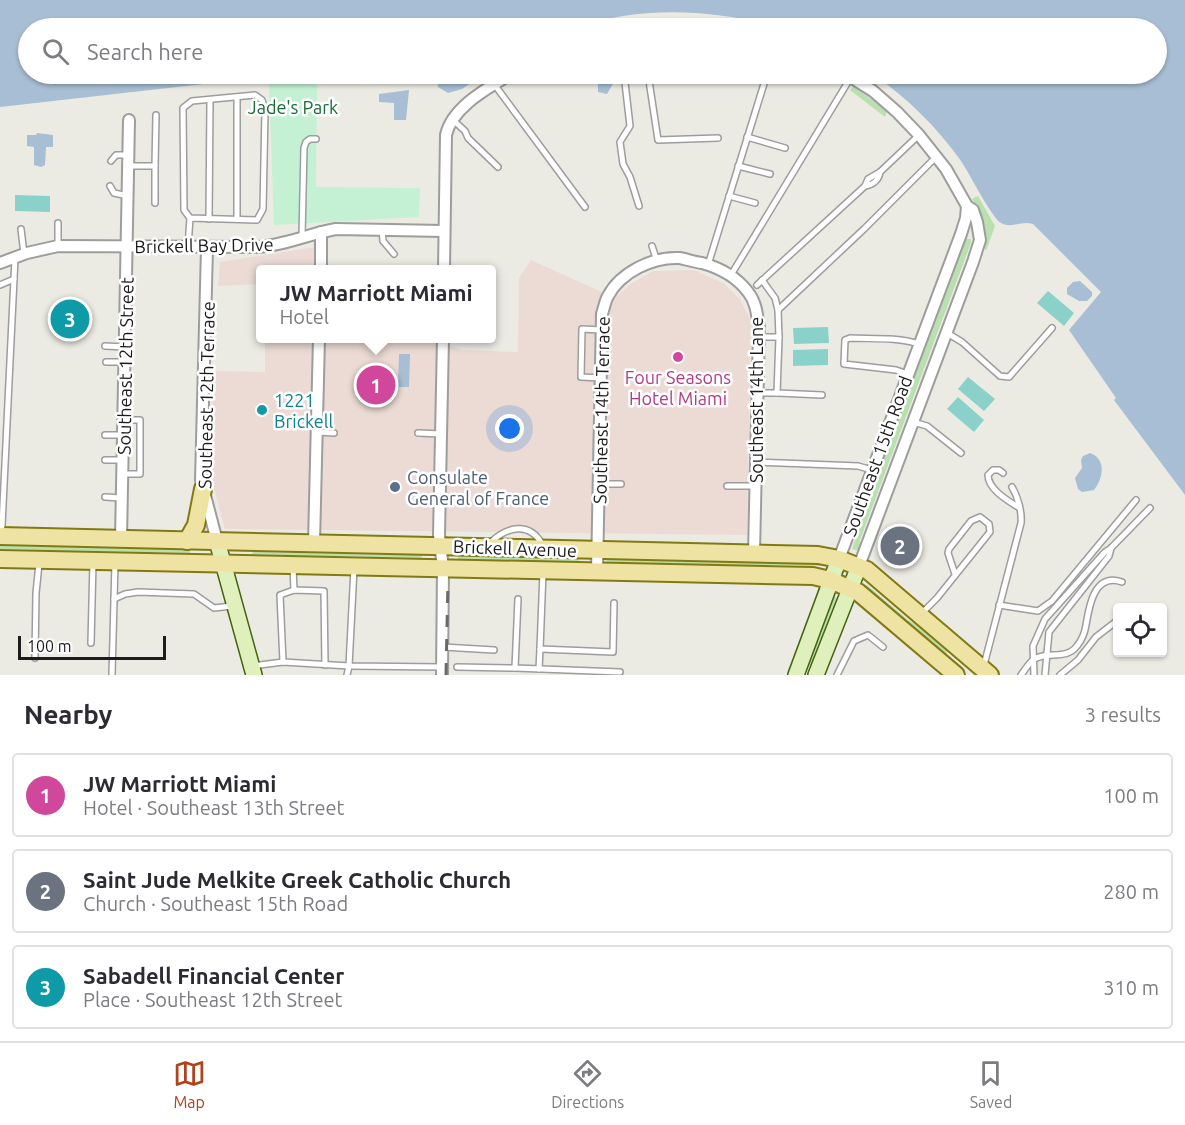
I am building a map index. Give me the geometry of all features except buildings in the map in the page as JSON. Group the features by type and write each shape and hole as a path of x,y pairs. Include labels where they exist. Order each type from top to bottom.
{"main road":[{"path":"187,541 196,525 202,489"},
{"name":"Brickell Avenue","path":"0,536 818,555 839,559 859,566 870,573 986,672"},
{"name":"Brickell Avenue","path":"0,559 813,576 830,580 862,595 950,670"},
{"path":"950,670 958,648"}],"street":[{"path":"444,265 446,135 451,120 494,84"},
{"path":"861,84 888,104 919,135 933,160 967,206"},
{"name":"Southeast 12th Street","path":"121,539 129,120"},
{"name":"Southeast 15th Road","path":"796,675 960,237 967,206 973,210 977,222 980,236 978,247 816,675"},
{"name":"Brickell Bay Drive","path":"0,263 58,246 207,248 268,246 336,229 444,231"},
{"path":"321,232 321,265"},
{"path":"960,237 967,234 972,235 978,247"},
{"name":"Southeast 12th Terrace","path":"207,248 202,489 217,541"},
{"name":"Southeast 14th Lane","path":"679,258 719,267 749,292 756,308 759,337 754,553"},
{"name":"Southeast 14th Terrace","path":"597,572 602,314 608,296 618,282 636,268 657,261 679,258"},
{"path":"314,543 319,343"},
{"path":"443,343 440,546 443,568 443,670"},
{"path":"217,541 253,670"}],"lane":[{"path":"494,84 585,207"},
{"path":"625,84 630,126 620,142 623,164 630,177 639,206"},
{"path":"650,84 658,140 717,138"},
{"path":"708,265 764,84"},
{"path":"731,275 844,84"},
{"path":"188,248 190,218 184,210 183,108 192,102 255,95 262,100 265,111 263,209 257,220 190,218"},
{"path":"237,97 237,219"},
{"path":"209,219 210,100"},
{"path":"155,203 156,115"},
{"path":"451,120 465,131 468,138 498,168"},
{"path":"777,393 778,309 775,298 759,283 865,186 872,185 880,172 919,135"},
{"path":"747,137 785,148"},
{"path":"302,237 304,148 310,139 316,139"},
{"path":"111,161 116,155 155,166"},
{"path":"778,309 864,230 933,160"},
{"path":"738,166 770,174"},
{"path":"110,186 114,192 128,196"},
{"path":"729,196 755,203"},
{"path":"58,223 58,246"},
{"path":"0,531 3,444 14,279 20,256 21,229"},
{"path":"382,229 383,241 394,254"},
{"path":"652,246 657,261"},
{"path":"0,285 14,279"},
{"path":"945,332 963,342 1000,376 1010,376 1052,328"},
{"path":"601,378 581,377 582,329 602,330"},
{"path":"759,337 779,337"},
{"path":"908,374 896,370 844,363 845,340 850,338 890,339 919,344"},
{"path":"105,346 125,347"},
{"path":"106,362 125,362"},
{"path":"758,393 822,395"},
{"path":"123,474 140,474 140,420 124,420"},
{"path":"913,422 927,426 961,453"},
{"path":"317,432 334,433"},
{"path":"418,433 441,434"},
{"path":"105,435 124,435"},
{"path":"105,460 123,460"},
{"path":"756,462 858,466 872,470"},
{"path":"1003,473 993,470 988,475 990,484 1018,507"},
{"path":"599,484 621,484"},
{"path":"727,486 756,486"},
{"path":"986,672 999,605 1022,517 1012,487"},
{"path":"105,498 122,498"},
{"path":"999,605 1038,611 1052,601 1136,500"},
{"path":"1034,675 1033,646 1046,619 1105,552 1150,508"},
{"path":"920,615 937,598 990,532 989,524 980,517 971,521 949,549 954,574"},
{"path":"1045,675 1049,632 1109,556 1111,548"},
{"path":"35,658 39,559"},
{"path":"91,643 93,561"},
{"path":"112,675 115,561"},
{"path":"292,564 294,590"},
{"path":"347,675 354,566"},
{"path":"539,669 543,570"},
{"path":"1021,675 1034,659 1064,655 1076,648 1086,627 1092,596 1100,586 1109,581 1122,582"},
{"path":"283,662 280,595 294,590 324,591 326,664"},
{"path":"114,599 138,592 194,594 214,608 235,605"},
{"path":"515,669 518,599"},
{"path":"540,649 613,652 614,603"},
{"path":"1050,614 1058,620"},
{"path":"1062,675 1078,660 1096,637 1113,624"},
{"path":"837,675 854,641 868,635 883,646"},
{"path":"443,647 494,650"},
{"path":"253,670 283,662 443,670"},
{"path":"457,667 620,672"}],"shaded area":[{"path":"0,0 1185,0 1185,495 1114,400 1116,398 1069,330 1101,292 1033,224 1005,225 1001,223 942,136 886,84 1167,84 1167,18 735,18 678,12 615,18 18,18 18,84 204,84 0,107"},
{"path":"438,84 469,84 448,93 438,87"},
{"path":"598,84 613,84 607,94 598,92"},
{"path":"409,90 406,120 394,120 394,103 379,102 379,94"},
{"path":"37,133 53,135 53,147 46,147 45,165 41,167 34,165 34,147 27,146 27,135"},
{"path":"15,195 50,196 50,212 15,211"},
{"path":"315,247 314,265 256,265 256,284 218,286 220,262"},
{"path":"531,260 615,298 632,283 653,271 694,270 723,283 740,299 751,321 747,535 225,529 211,478 213,371 265,372 265,343 439,343 464,350 518,352 519,278"},
{"path":"1080,281 1092,292 1092,296 1087,301 1079,301 1067,294 1067,288 1073,282"},
{"path":"1048,291 1074,313 1064,326 1037,303"},
{"path":"828,327 829,343 794,344 793,328"},
{"path":"828,349 828,365 793,366 793,350"},
{"path":"399,354 410,354 409,387 398,387"},
{"path":"968,377 995,399 984,411 958,389"},
{"path":"958,397 984,420 974,432 947,409"},
{"path":"1090,453 1101,464 1100,480 1094,490 1082,492 1078,489 1075,478 1082,468 1083,456"}],"green space":[{"name":"Jade's Park","path":"269,84 317,84 316,187 420,188 419,217 274,225"},
{"path":"854,86 887,111 885,117 850,90"},
{"path":"978,196 995,226 986,251 984,230 972,199"},
{"path":"966,239 971,239 971,243 860,540 859,551 852,549 871,493"},
{"path":"0,543 190,546 190,553 87,551 68,555 0,552"},
{"path":"411,551 422,553 422,557 332,556 311,561 251,556 253,552 390,555"},
{"path":"458,554 580,556 581,558 578,562 482,560 458,562"},
{"path":"607,557 816,562 821,566 774,565 745,571 608,565"},
{"path":"867,585 908,620 928,630 948,649 947,653 944,655 864,588"},
{"path":"830,595 837,598 814,662 805,670"}],"railway":[{"path":"446,675 448,580"}],"place":[{"name":"Sabadell Financial Center","path":"70,319"},
{"name":"Four Seasons Hotel Miami","path":"678,357"},
{"name":"JW Marriott Miami","path":"376,385"},
{"name":"1221 Brickell","path":"262,410"},
{"name":"Consulate General of France","path":"395,487"},
{"name":"Saint Jude Melkite Greek Catholic Church","path":"900,546"}]}
